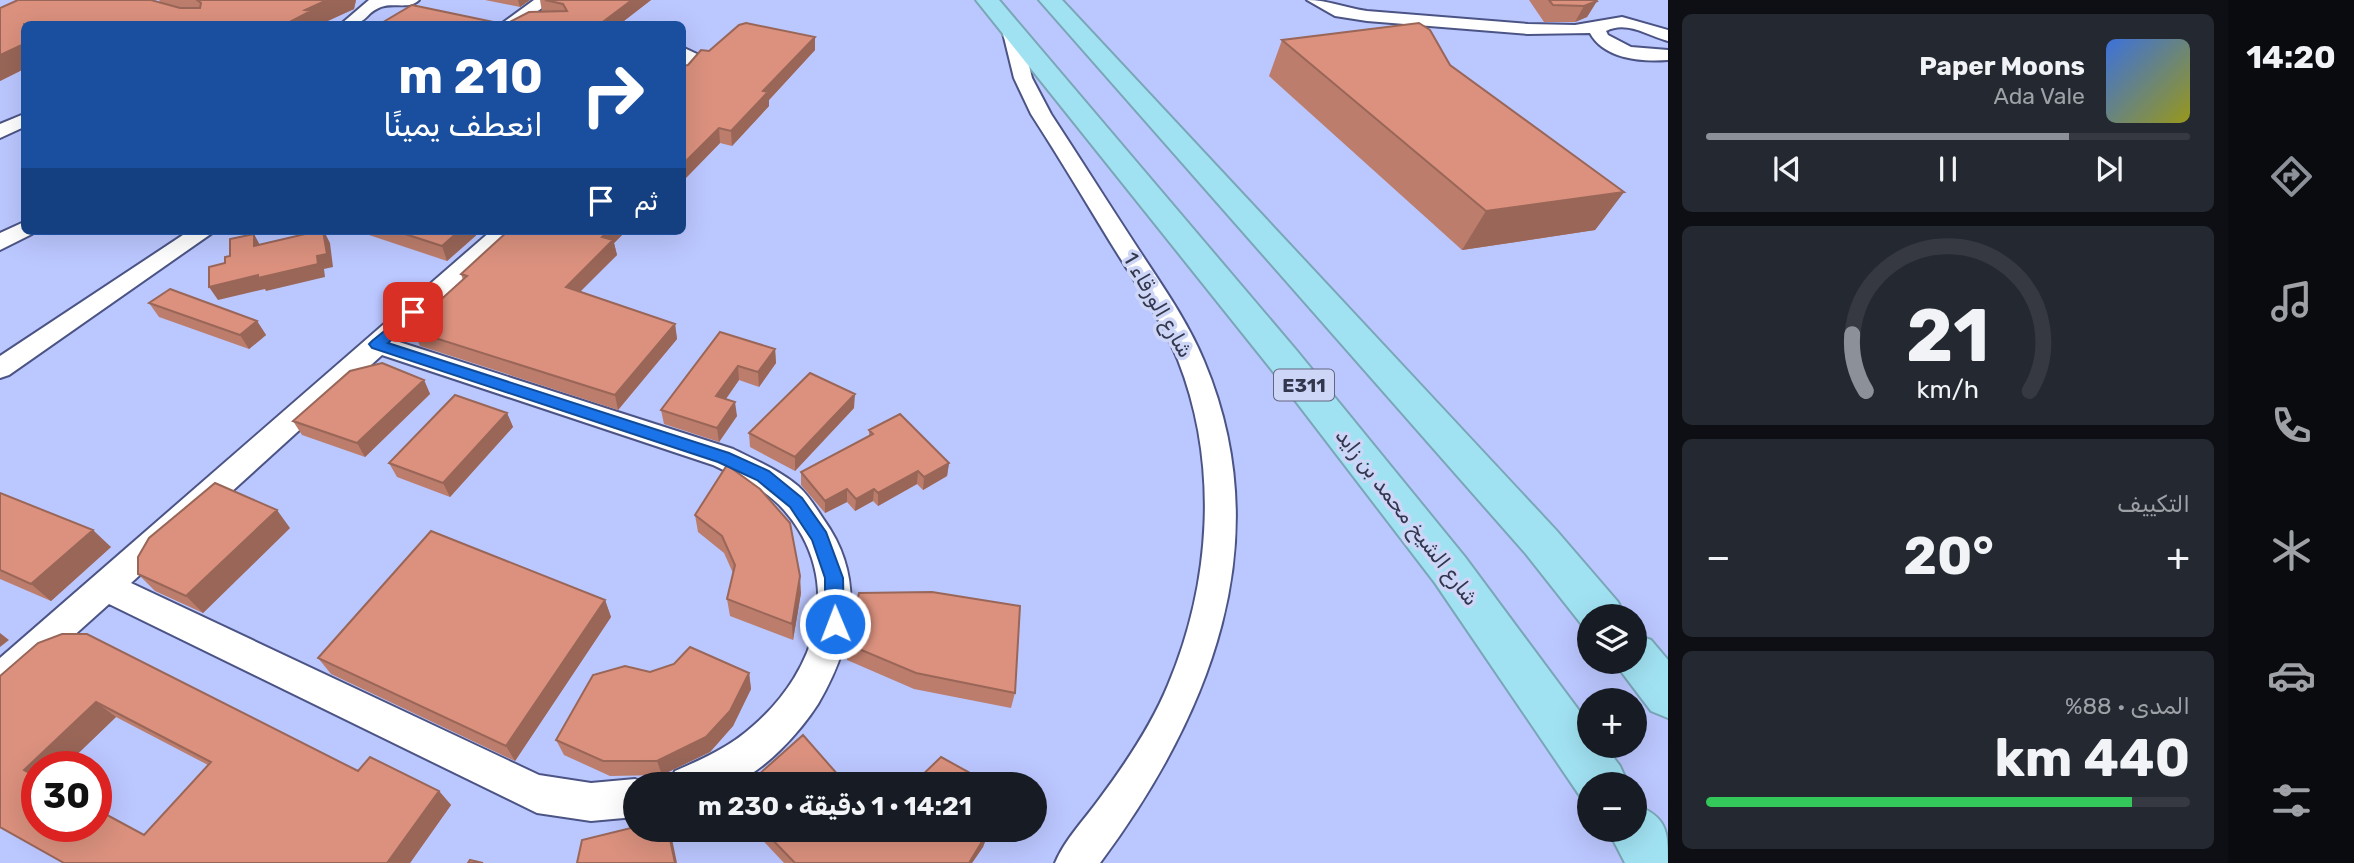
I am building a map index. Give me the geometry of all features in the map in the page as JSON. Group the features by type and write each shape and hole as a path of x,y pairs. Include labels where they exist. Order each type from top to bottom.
{"highway":[{"name":"شارع الشيخ محمد بن زايد","path":"988,0 1284,360 1450,570 1593,772"},
{"path":"1051,0 1541,542 1592,604"},
{"path":"1647,670 1668,695"},
{"path":"1642,842 1657,863"}],"street":[{"path":"352,21 377,0 404,1"},
{"path":"515,20 545,0"},
{"path":"1315,0 1354,15 1528,29 1575,30 1622,24 1661,33"},
{"path":"374,21 404,1"},
{"path":"1602,26 1598,34 1616,47"},
{"name":"شارع الورقاء 1","path":"1011,29 1023,78 1041,114 1180,337 1202,389 1210,417 1220,478 1221,522 1216,579 1192,667 1164,733 1140,773 1074,863"},
{"path":"1528,29 1616,47 1665,64"},
{"path":"686,55 691,58 691,64 686,69"},
{"path":"0,112 21,119"},
{"path":"0,132 21,122"},
{"path":"0,225 21,213"},
{"path":"0,243 21,231"},
{"path":"0,369 198,235"},
{"path":"0,680 500,235"},
{"path":"377,344 723,457 763,476 796,503 820,537 834,578 835,624 822,669 793,714 753,750 716,772"},
{"path":"104,586 537,794 591,802 623,799"}],"building":[{"path":"18,0 151,0 180,8 200,8 201,3 197,0 327,0 305,10 311,11 292,21 21,21 21,45 0,55 0,8"},
{"path":"545,0 632,0 604,21 512,21 529,12 567,11 563,4"},
{"path":"1549,0 1597,1 1584,6 1553,5"},
{"path":"412,5 489,21 385,21"},
{"path":"746,23 815,37 763,91 768,92 731,131 719,128 686,161 686,65 701,50 709,51 739,25"},
{"path":"1419,23 1430,30 1450,65 1624,192 1486,211 1282,40"},
{"path":"254,235 254,246 301,235 324,235 327,254 317,256 318,264 209,287 209,267 225,263 225,257 230,256 230,239"},
{"path":"408,235 454,235 442,246"},
{"path":"504,235 604,235 602,237 613,240 566,287 675,324 615,395 413,331 419,325 414,324 467,276 461,274"},
{"path":"170,289 257,321 240,335 149,303"},
{"path":"720,332 775,349 758,372 738,366 716,396 735,402 717,428 661,410"},
{"path":"382,363 424,380 357,443 293,421 350,371"},
{"path":"810,373 855,394 795,457 749,433"},
{"path":"455,395 507,413 443,483 389,463"},
{"path":"900,414 949,463 924,477 918,471 878,493 874,489 856,499 847,489 825,501 801,472 873,434 869,430"},
{"path":"727,465 760,489 790,523 800,576 792,624 727,599 735,565 722,536 695,515"},
{"path":"215,483 277,510 186,596 138,574 138,557 149,538"},
{"path":"0,493 93,530 31,584 0,570"},
{"path":"431,531 605,600 506,746 318,658"},
{"path":"932,592 1020,606 1015,693 916,673 847,644 859,593"},
{"path":"62,634 87,634 358,771 370,757 439,791 387,863 64,863 27,842 112,842 112,818 144,835 211,762 96,702 44,751 21,751 21,839 0,827 0,676 38,643"},
{"path":"690,647 749,673 730,711 706,737 657,761 603,761 556,740 593,675 625,666 650,672 674,664"},
{"path":"803,735 835,772 761,772"},
{"path":"941,757 968,772 925,772"},
{"path":"623,830 623,842 671,842 675,863 577,863 582,840"},
{"path":"775,842 982,842 969,863 795,863"}],"route":[{"path":"413,312 377,344 723,457 763,476 796,503 820,537 834,578 835,624"}]}
